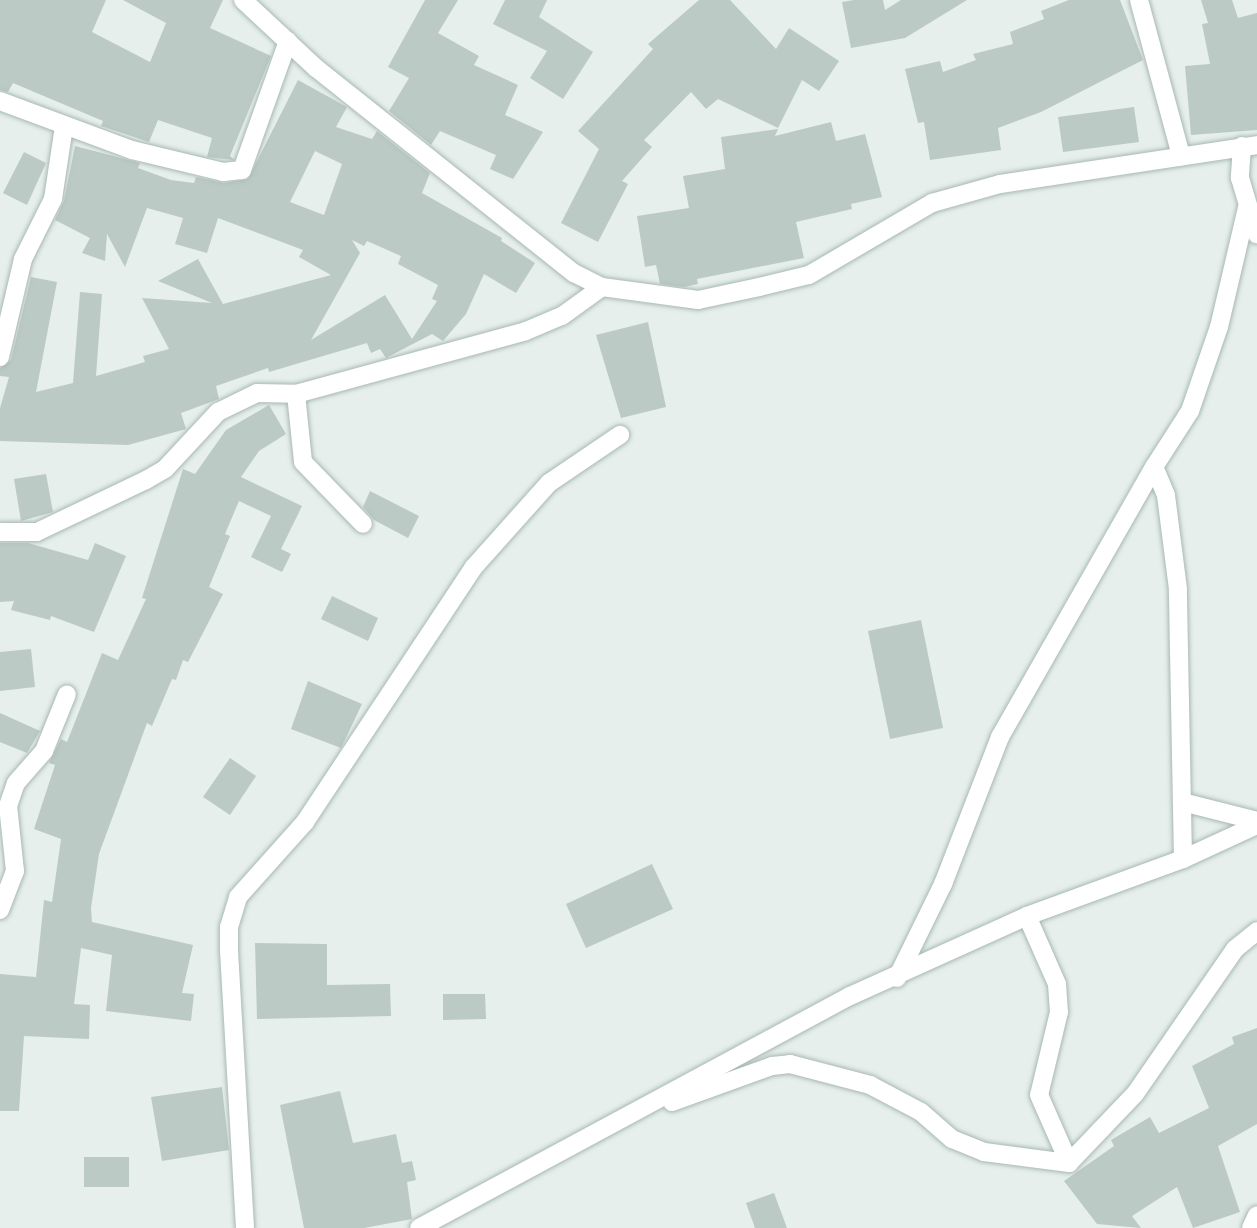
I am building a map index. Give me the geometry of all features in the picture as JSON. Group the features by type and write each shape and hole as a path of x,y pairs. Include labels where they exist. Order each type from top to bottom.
{"street":[{"path":"243,0 288,42 574,273 602,288 698,300 759,287 809,275 933,203 1000,184 1249,145 1240,178 1246,208 1257,235"},
{"path":"1139,0 1181,156"},
{"path":"0,101 132,150 223,172 242,170 288,42"},
{"path":"0,357 23,259 53,199 64,126"},
{"path":"897,978 944,884 1000,737 1154,467 1190,411 1220,327 1246,208"},
{"path":"0,532 37,532 146,480 165,469 218,412 257,393 296,394 526,331 562,316 602,288"},
{"path":"296,394 303,462 363,524"},
{"path":"245,1228 229,952 229,927 238,897 305,822 473,568 549,483 620,435"},
{"path":"1154,467 1166,495 1178,589 1183,860"},
{"path":"0,910 15,871 8,806 16,783 44,751 67,694"},
{"path":"1182,802 1257,823"},
{"path":"419,1228 850,996 897,978 1027,916 1183,860 1257,823"},
{"path":"1027,916 1057,984 1059,1012 1042,1066 1039,1095 1070,1163"},
{"path":"1070,1163 1135,1094 1235,949 1257,931"},
{"path":"621,1121 772,1066 790,1064 870,1085 921,1112 952,1139 984,1152 1070,1163"},
{"path":"1251,1228 1257,1215"}],"building":[{"path":"0,0 106,0 92,32 150,62 166,23 123,0 223,0 210,28 271,56 230,156 234,160 207,157 212,138 158,120 149,142 101,126 103,121 13,83 8,92 0,90"},
{"path":"425,0 458,0 438,33 479,56 474,65 518,85 505,115 543,132 513,179 490,169 496,155 440,131 431,145 389,111 409,78 388,67"},
{"path":"505,0 547,0 539,17 593,52 563,99 530,78 547,51 493,24"},
{"path":"699,0 730,0 776,49 789,28 839,61 819,91 802,80 778,128 718,99 706,109 691,92 644,140 652,147 622,181 628,184 598,242 561,223 599,149 578,131 653,49 648,44"},
{"path":"883,0 885,10 901,0 967,0 905,38 851,48 842,2"},
{"path":"1069,0 1120,0 1143,60 1041,112 998,128 1001,150 930,160 924,122 918,123 905,69 940,61 943,72 976,60 973,54 1013,44 1010,32 1044,19 1041,11"},
{"path":"1201,0 1232,0 1238,18 1257,13 1257,130 1191,135 1185,66 1210,64 1202,24 1208,23"},
{"path":"298,80 347,107 336,127 372,139 377,131 430,173 422,193 502,238 501,241 535,263 516,293 484,274 466,314 443,341 432,334 386,358 380,349 371,353 367,343 269,372 268,368 216,386 219,399 181,413 186,429 128,445 0,441 0,408 9,377 0,376 0,368 11,360 31,277 57,282 36,392 73,383 80,292 102,294 96,376 145,362 143,356 169,349 142,298 212,303 158,281 198,259 223,304 331,275 299,257 303,250 218,218 207,253 175,244 183,218 147,208 125,267 107,234 105,261 82,253 90,238 55,220 64,201 75,146 140,163 138,168 171,180 194,183 196,177 224,183 248,179","holes":["315,151 342,164 324,215 290,202","352,240 364,246 367,241 401,256 398,264 438,285 432,299 437,301 412,339 385,295 311,340 360,253"]},
{"path":"1134,107 1139,142 1063,152 1058,117"},
{"path":"831,122 836,141 865,134 882,197 851,204 852,209 796,222 804,258 697,279 698,284 684,287 660,284 656,265 645,267 637,216 689,208 683,176 725,169 721,137 778,129 775,136"},
{"path":"24,152 46,163 27,205 3,193"},
{"path":"648,322 666,407 621,418 596,335"},
{"path":"269,405 286,434 259,451 241,477 302,506 281,549 291,554 282,572 251,557 271,516 239,501 225,534 230,536 209,587 223,594 188,662 183,660 176,680 172,679 152,726 147,723 99,854 91,908 92,922 193,945 182,993 194,994 191,1021 106,1011 112,955 81,948 74,1004 90,1005 89,1039 24,1036 19,1111 0,1111 0,974 36,977 44,900 52,902 61,839 34,829 55,765 49,763 61,739 67,742 102,653 118,660 146,599 142,598 183,469 195,474 226,430"},
{"path":"46,474 53,512 21,521 14,479"},
{"path":"370,491 419,516 408,538 374,520 363,507"},
{"path":"0,543 28,543 88,560 95,543 126,556 94,632 51,616 50,620 11,610 14,601 0,602"},
{"path":"332,596 378,618 368,641 321,619"},
{"path":"921,620 943,728 890,739 868,631"},
{"path":"31,649 35,687 0,691 0,652"},
{"path":"308,681 362,704 341,748 291,729"},
{"path":"0,713 40,731 27,753 0,742"},
{"path":"230,758 256,776 230,815 203,797"},
{"path":"652,864 673,909 586,948 566,904"},
{"path":"255,943 327,944 327,985 390,984 391,1016 257,1019"},
{"path":"443,994 485,994 486,1019 443,1020"},
{"path":"1257,1028 1257,1124 1218,1146 1240,1212 1193,1228 1177,1187 1132,1216 1141,1228 1097,1224 1064,1181 1114,1146 1111,1140 1150,1117 1159,1133 1209,1108 1192,1066 1234,1044 1232,1037"},
{"path":"222,1087 229,1150 162,1161 151,1097"},
{"path":"340,1091 353,1143 396,1134 402,1163 412,1161 416,1180 407,1182 412,1219 364,1228 304,1228 280,1105"},
{"path":"84,1157 129,1157 129,1187 84,1187"},
{"path":"774,1193 787,1228 755,1228 746,1203"}]}
